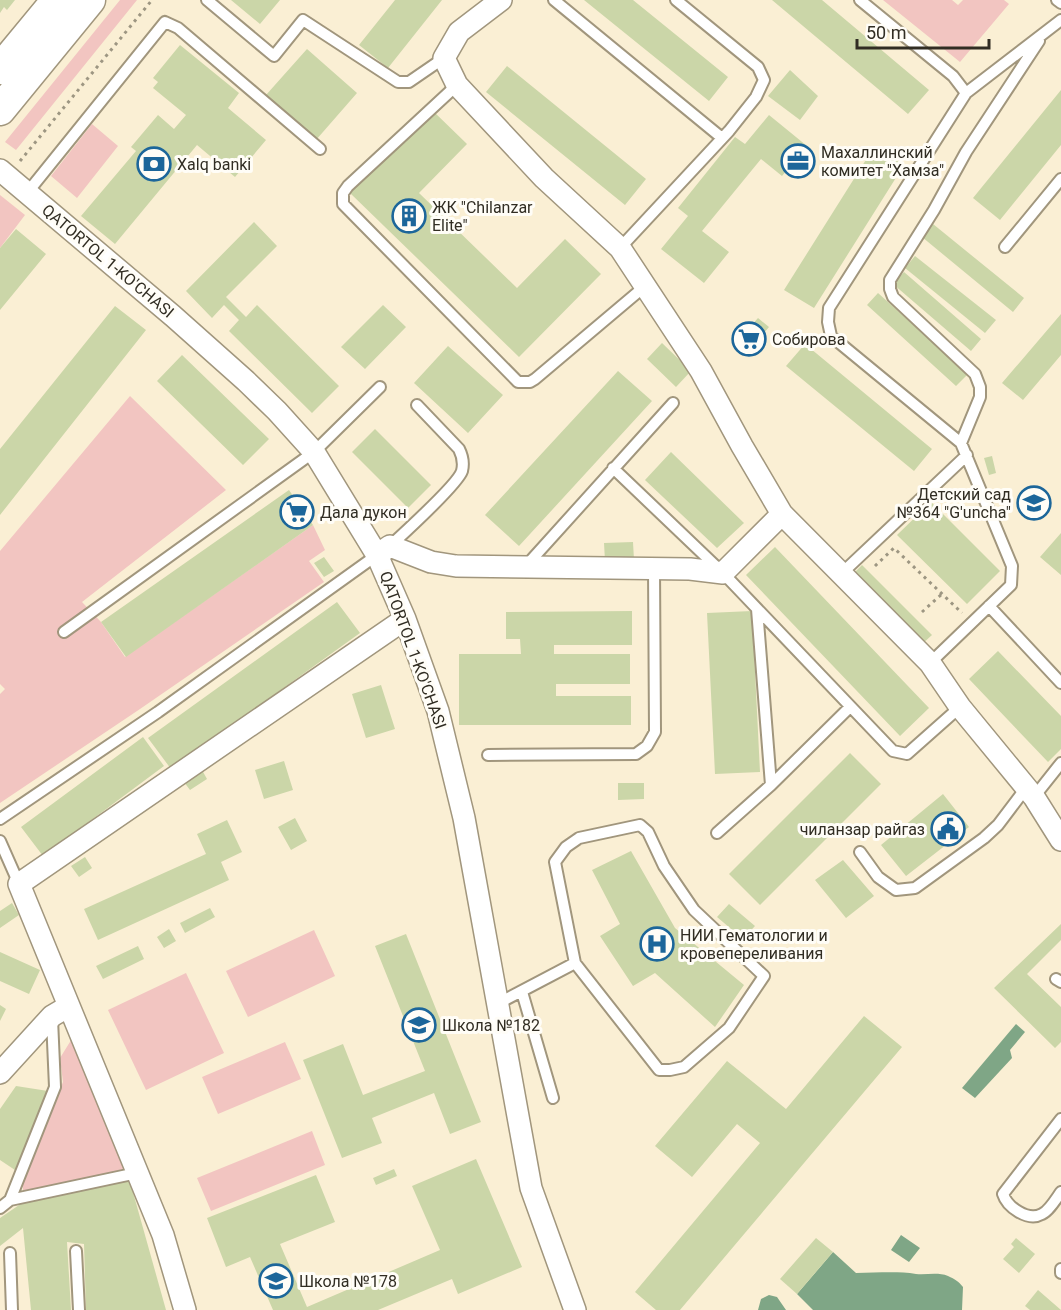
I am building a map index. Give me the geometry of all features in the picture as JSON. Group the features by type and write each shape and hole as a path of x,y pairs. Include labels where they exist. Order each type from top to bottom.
{"main road":[{"path":"0,69 57,0"},
{"path":"0,110 90,0"}],"street":[{"path":"501,0 459,32 444,58 457,85 544,178 620,248 701,371 782,514 930,663 960,707 1030,792 1061,840"},
{"name":"QATORTOL 1-KO'CHASI","path":"4,173 246,381 314,452 384,550 405,619 438,711 461,807 531,1188 574,1310"},
{"path":"384,550 456,566 654,568 723,573 782,514"},
{"path":"185,1310 163,1235 137,1173 61,1011 19,884 405,619"},
{"path":"0,1073 61,1011"}],"lane":[{"path":"207,0 274,56 303,20 398,82 409,82 444,58"},
{"path":"554,0 722,138"},
{"path":"620,248 722,138 756,97 764,80 758,67 676,0"},
{"path":"860,0 953,76 966,93"},
{"path":"1057,0 1061,3"},
{"path":"930,663 1011,585 1012,566 961,443 831,336 828,322 829,308 966,93 1061,20"},
{"path":"27,194 165,22 178,28 320,149"},
{"path":"961,443 980,397 980,387 975,374 893,297 890,280 934,210 966,152 1044,33"},
{"path":"457,85 348,186 343,194 343,204 518,382 530,382 535,379 644,287"},
{"path":"1005,246 1061,178"},
{"path":"64,632 314,452 380,387"},
{"path":"525,567 673,403"},
{"path":"0,819 158,712 414,526 461,474 464,458 459,449 417,405"},
{"path":"841,574 967,455"},
{"path":"613,468 723,573 892,751 907,754 960,707"},
{"path":"488,755 636,754 647,746 655,732 654,568"},
{"path":"989,606 1061,683"},
{"path":"757,609 771,785"},
{"path":"717,833 771,785 850,707"},
{"path":"860,852 878,877 896,890 915,888 984,838 1061,763"},
{"path":"640,825 648,832 664,866 694,910 764,975 729,1028 684,1067 659,1070 575,963 555,862 566,847 579,838 640,825"},
{"path":"0,840 19,884"},
{"path":"497,1004 575,963"},
{"path":"522,992 553,1098"},
{"path":"10,1200 55,1087 61,1011"},
{"path":"1060,1194 1043,1214 1035,1216 1024,1215 1006,1202 1003,1194 1061,1119"},
{"path":"0,1208 10,1200 137,1173"},
{"path":"76,1251 79,1310"},
{"path":"10,1253 12,1310"}],"path":[{"path":"4,173 152,0"},
{"path":"875,566 894,548 972,622"},
{"path":"922,612 942,594"}],"shaded area":[{"path":"120,0 137,0 16,150 5,142"},
{"path":"883,0 952,0 958,5 963,0 1004,0 1009,4 960,62"},
{"path":"92,124 118,146 77,198 51,176"},
{"path":"0,195 25,215 0,248"},
{"path":"130,396 226,490 82,602 101,622 125,657 313,525 325,550 309,561 324,582 0,803 0,694 5,689 0,684 0,551"},
{"path":"314,930 335,976 248,1017 226,971"},
{"path":"186,973 224,1053 146,1090 108,1010"},
{"path":"1016,1024 1025,1032 1010,1050 1012,1058 975,1098 962,1088"},
{"path":"73,1037 127,1171 23,1195 23,1177 63,1082 60,1058"},
{"path":"285,1042 301,1079 218,1114 202,1077"},
{"path":"312,1131 325,1165 211,1211 197,1178"},
{"path":"901,1235 920,1248 909,1262 891,1250"},
{"path":"833,1252 856,1273 948,1276 963,1287 962,1310 813,1310 797,1294"},
{"path":"769,1295 777,1297 786,1310 758,1310 761,1299"}],"building":[{"path":"0,0 15,0 7,10 4,7 0,13"},
{"path":"231,0 280,0 260,24"},
{"path":"395,0 442,0 388,68 359,45"},
{"path":"584,0 633,0 728,77 709,101"},
{"path":"772,0 822,0 929,90 908,114"},
{"name":"Xalq banki","path":"180,45 239,93 228,108 266,140 235,177 197,145 115,244 81,216 136,151 131,147 158,115 174,129 186,115 153,88 158,82 153,78"},
{"path":"307,49 357,93 316,140 266,95"},
{"path":"507,66 646,179 625,205 486,92"},
{"path":"790,70 818,96 800,120 768,96"},
{"path":"1061,90 1061,145 1000,220 973,198"},
{"name":"ЖК \"Chilanzar Elite\"","path":"432,110 467,144 419,193 517,288 565,239 601,274 519,357 350,193"},
{"path":"769,115 807,146 782,176 761,159 702,231 729,252 704,283 661,249 688,216 678,208 735,137 745,144"},
{"path":"874,147 904,165 814,308 784,290"},
{"path":"254,222 277,246 226,297 246,317 257,305 339,386 312,413 229,331 239,320 224,305 212,318 186,291"},
{"path":"933,224 1024,298 1013,312 922,237"},
{"path":"16,229 46,254 0,310 0,248"},
{"path":"915,256 996,320 985,333 905,268"},
{"path":"904,272 981,339 971,351 893,284"},
{"path":"878,293 968,374 956,386 867,305"},
{"path":"383,305 406,327 365,369 341,347"},
{"path":"115,306 146,330 0,515 0,449"},
{"path":"1061,314 1061,355 1023,400 1002,383"},
{"path":"758,318 769,327 745,355 734,345"},
{"path":"662,343 691,371 676,387 647,359"},
{"path":"805,344 932,449 914,471 786,366"},
{"path":"448,346 503,395 468,433 414,383"},
{"path":"182,355 269,439 243,465 157,381"},
{"path":"618,371 652,401 519,546 485,515"},
{"path":"375,429 431,485 408,508 352,452"},
{"path":"671,452 744,523 717,548 645,480"},
{"path":"992,456 996,473 989,475 984,458"},
{"path":"289,490 313,525 126,657 101,622"},
{"path":"931,502 1000,571 967,604 897,535"},
{"path":"1061,533 1061,575 1040,557"},
{"path":"633,542 634,560 605,561 604,543"},
{"path":"775,547 929,708 900,736 746,575"},
{"path":"324,557 334,571 324,577 314,563"},
{"path":"862,565 932,635 921,645 852,575"},
{"path":"337,602 360,633 171,769 148,738"},
{"path":"632,611 632,645 554,645 554,654 630,654 630,684 556,684 556,696 631,696 631,725 459,725 459,654 521,654 520,639 506,639 506,612"},
{"path":"752,611 760,772 715,774 707,613"},
{"path":"998,651 1061,716 1061,749 1048,762 969,679"},
{"path":"381,685 395,729 366,738 352,694"},
{"path":"143,737 164,766 43,856 21,827"},
{"path":"850,753 881,784 760,905 729,874"},
{"path":"284,761 293,790 264,799 255,770"},
{"path":"202,770 207,779 190,790 184,782"},
{"path":"618,783 644,783 644,799 618,800"},
{"path":"943,794 969,827 906,876 881,845"},
{"path":"295,818 307,841 291,850 278,827"},
{"path":"227,820 242,852 221,862 229,880 98,940 84,909 206,854 197,834"},
{"path":"631,851 675,928 744,985 715,1027 655,973 633,986 600,936 620,924 592,870"},
{"path":"85,857 92,868 79,877 71,866"},
{"path":"843,860 874,896 846,918 815,880"},
{"path":"12,903 19,915 0,928 0,911"},
{"path":"729,904 755,926 743,939 717,917"},
{"path":"210,908 215,917 185,933 180,923"},
{"path":"1061,924 1061,940 1027,974 1061,1007 1061,1042 1055,1048 994,988"},
{"path":"169,929 176,941 164,948 157,937"},
{"path":"406,934 481,1122 450,1134 434,1093 372,1118 382,1143 342,1158 303,1060 343,1044 363,1095 425,1071 375,946"},
{"path":"138,946 144,959 103,979 96,966"},
{"path":"0,952 40,970 29,994 0,981"},
{"path":"0,1005 6,1009 0,1021"},
{"path":"864,1016 902,1047 680,1310 656,1310 635,1292 760,1143 737,1124 692,1177 655,1146 727,1061 786,1109"},
{"path":"16,1086 48,1091 15,1170 0,1160 0,1109"},
{"path":"476,1159 522,1267 458,1294 452,1279 378,1310 273,1310 250,1257 226,1267 207,1218 316,1175 335,1222 280,1244 307,1307 440,1250 412,1186"},
{"path":"394,1169 397,1176 376,1185 373,1178"},
{"path":"129,1178 166,1310 86,1310 84,1244 67,1242 71,1310 31,1310 23,1228 0,1246 0,1218 25,1201"},
{"path":"816,1238 833,1252 797,1294 780,1279"},
{"path":"1016,1238 1035,1254 1019,1273 1003,1259 1014,1247 1011,1244"},
{"path":"1038,1290 1061,1310 1030,1310 1025,1306"}],"place":[{"name":"Махаллинский комитет \"Хамза\"","path":"798,161"},
{"name":"Xalq banki","path":"154,164"},
{"name":"ЖК \"Chilanzar Elite\"","path":"409,216"},
{"name":"Собирова","path":"749,339"},
{"name":"Детский сад №364 \"G'uncha\"","path":"1034,503"},
{"name":"Дала дукон","path":"297,512"},
{"name":"чиланзар райгаз","path":"948,829"},
{"name":"НИИ Гематологии и кровепереливания","path":"657,944"},
{"name":"Школа №182","path":"419,1025"},
{"name":"Школа №178","path":"276,1281"}]}
